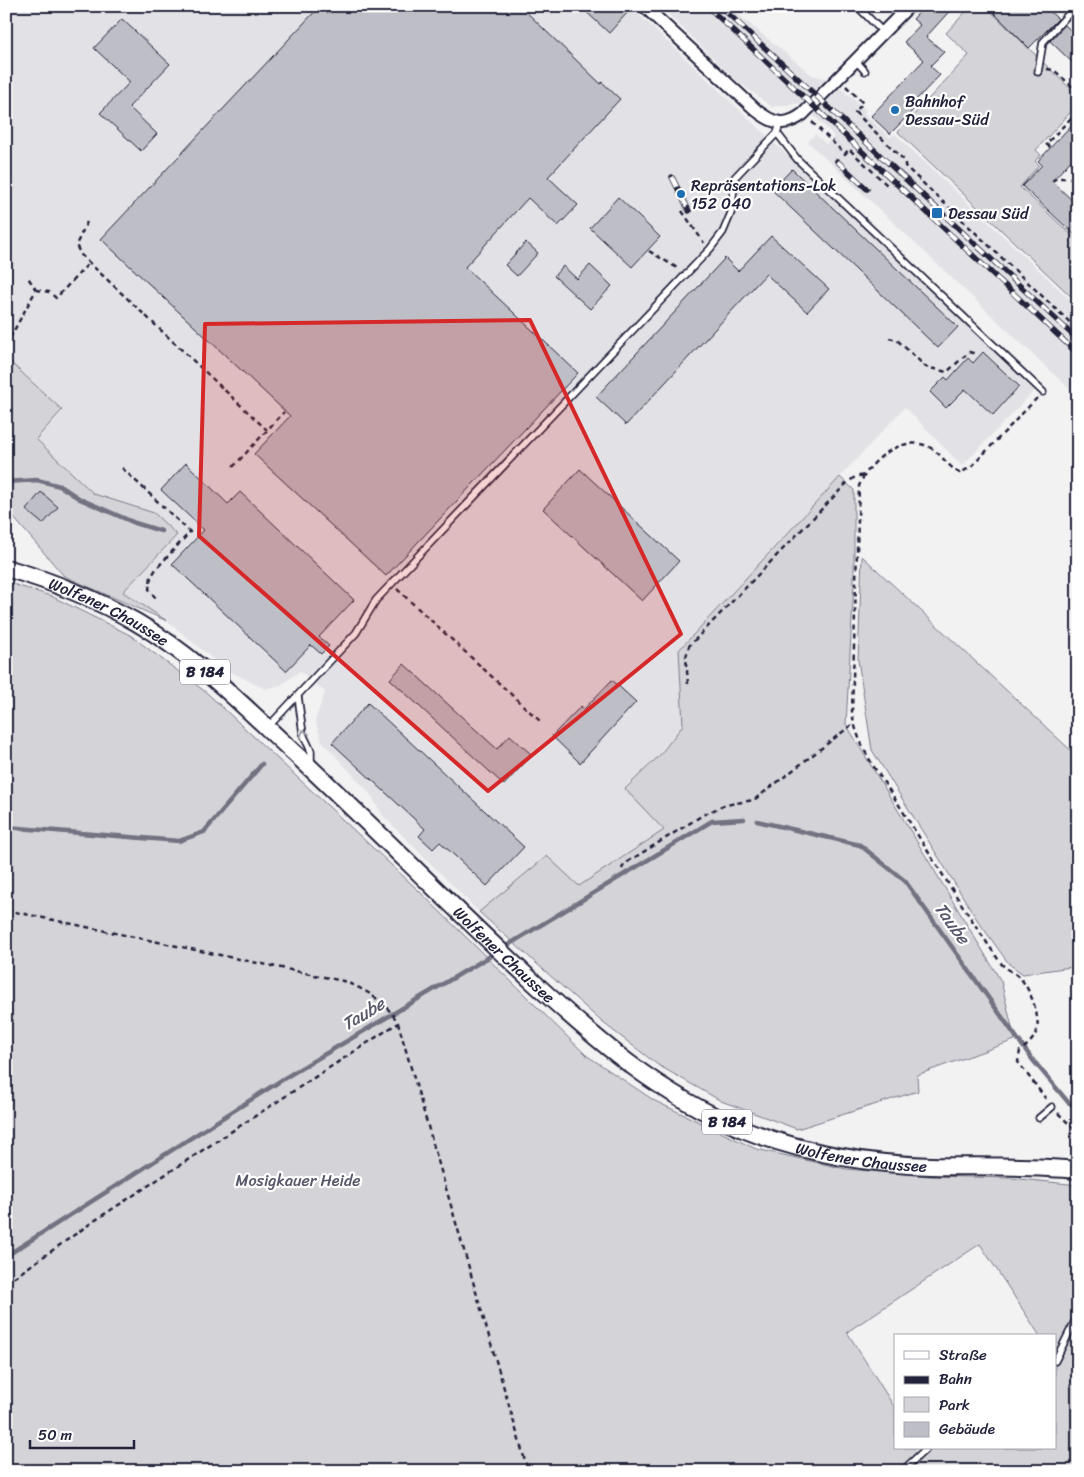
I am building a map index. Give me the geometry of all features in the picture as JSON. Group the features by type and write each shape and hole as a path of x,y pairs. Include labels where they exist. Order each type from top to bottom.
{"main road":[{"name":"Wolfener Chaussee","path":"6,568 50,582 138,623 199,667 312,769 485,937 593,1037 655,1084 720,1118 763,1136 826,1154 876,1162 1078,1170"}],"street":[{"path":"644,6 779,129 803,114 909,6"}],"lane":[{"path":"857,6 884,33"},
{"path":"1038,69 1043,42 1073,10"},
{"path":"856,61 865,71"},
{"path":"267,728 356,633 376,600 710,249 723,232 731,213 735,177 779,129 797,159 1043,392"},
{"path":"298,696 303,734 311,751 312,769"},
{"path":"1039,1118 1052,1107"},
{"path":"1056,1359 1078,1315"},
{"path":"902,1471 925,1450"}],"path":[{"path":"1038,69 1054,70 1078,92"},
{"path":"838,80 863,103 855,112 905,161 905,166 1078,330"},
{"path":"1050,147 1046,144 1078,110"},
{"path":"803,114 845,154 849,150 887,185"},
{"path":"1052,181 1058,178 1078,178"},
{"path":"1077,205 1078,200"},
{"path":"682,211 710,249"},
{"path":"87,222 76,249 267,430"},
{"path":"649,251 656,258 675,266 685,275"},
{"path":"27,276 36,290 49,292 56,298 89,263"},
{"path":"10,338 36,290"},
{"path":"889,338 897,340 926,367 948,372 969,352 976,354"},
{"path":"1043,392 971,467 960,472 952,469 929,446 916,443 902,444 892,449 864,475 859,486 852,711 853,724 866,752 936,864 1002,964 1018,976 1027,989 1037,1014 1038,1026 1033,1041 1020,1051 1018,1062 1022,1070 1052,1107 1078,1133"},
{"path":"234,467 284,412"},
{"path":"122,468 190,532 151,577 149,590 156,600"},
{"path":"688,684 686,657 688,646 847,483 855,476 864,475"},
{"path":"392,585 540,721"},
{"path":"622,869 624,864 703,814 725,805 754,800 853,724"},
{"path":"6,910 343,980 362,988 380,1001 398,1024 528,1471"},
{"path":"6,1283 94,1220 398,1024"}],"highlighted area":[{"path":"530,320 681,634 488,791 199,536 205,324"}],"shaded area":[{"path":"6,6 630,6 1035,390 962,466 905,407 679,650 684,725 660,755 664,830 579,886 497,899 479,912 383,816 371,795 322,741 315,720 325,692 300,671 281,685 265,689 225,669 167,621 123,593 177,535 154,513 94,494 35,439 62,410 6,358"},
{"path":"660,6 728,6 812,75 831,80 866,110 864,113 890,137 895,134 1078,307 1078,397 808,142 815,134 826,144 834,136 801,103 772,107 736,80"}],"green space":[{"path":"971,6 985,6 1078,96 1078,104 1036,150 1041,155 1035,161 1039,165 1020,187 1078,241 1078,303 898,132 969,55 946,33"},
{"path":"6,358 62,410 36,439 94,494 154,513 177,535 123,592 167,621 64,576 8,511"},
{"path":"840,477 854,490 854,583 846,724 1001,981 1015,1040 917,1075 918,1091 797,1129 721,1101 658,1065 602,1022 479,912 547,856 579,886 664,830 625,789 660,755 683,725 679,650"},
{"path":"862,556 1078,757 1078,966 1023,974 1009,964 978,921 872,750 858,660"},
{"name":"Mosigkauer Heide","path":"6,582 51,596 130,635 207,693 418,890 586,1055 655,1101 756,1149 846,1169 929,1176 1011,1178 1078,1185 1078,1471 6,1471"}],"building":[{"path":"320,6 520,6 601,84 602,82 620,99 548,177 578,205 558,226 528,198 465,267 578,373 386,576 254,454 290,416 101,239"},
{"path":"580,6 621,6 628,12 609,33"},
{"path":"925,6 954,6 926,37 944,52 930,66 940,75 915,101 919,104 890,134 871,116 924,60 904,42 920,25 913,19"},
{"path":"987,6 1044,6 1058,19 1029,48"},
{"path":"122,19 170,64 129,107 157,134 141,151 100,113 130,82 94,48"},
{"path":"1065,25 1078,37 1078,68 1050,41"},
{"path":"1078,118 1078,153 1052,181 1078,206 1078,238 1022,186 1042,165 1038,161"},
{"path":"792,169 958,327 938,348 772,190"},
{"path":"618,197 660,237 632,267 590,228"},
{"path":"771,236 829,289 807,312 766,274 626,425 596,397 725,258 738,271"},
{"path":"526,242 538,253 517,276 505,265"},
{"path":"590,265 612,286 590,309 554,276 563,266 577,279"},
{"path":"983,352 1019,386 993,415 965,389 946,408 930,392 945,377 948,380 968,358 973,363"},
{"path":"186,463 228,504 240,492 354,600 319,637 329,646 321,654 311,645 286,671 172,564 204,530 161,490"},
{"path":"580,469 679,561 642,601 543,509"},
{"path":"41,492 58,507 43,524 26,510"},
{"path":"404,664 497,749 510,735 532,755 504,785 390,679"},
{"path":"612,680 636,702 580,763 552,736 581,706 584,709"},
{"path":"368,703 524,847 487,886 440,842 433,849 419,836 425,829 332,743"}],"waterway":[{"path":"6,471 11,481"},
{"path":"6,482 37,480 60,486 80,499 135,523 161,531"},
{"path":"6,827 179,841 204,832 262,764"},
{"name":"Taube","path":"503,948 712,821 744,819"},
{"name":"Taube","path":"757,821 860,845 905,881 1032,1059 1068,1102 1078,1108"},
{"name":"Taube","path":"6,1256 288,1076 497,952"}],"railway":[{"path":"707,6 1078,354"},
{"path":"720,6 1078,340"},
{"path":"837,161 867,189"},
{"path":"672,177 689,211"}],"place":[{"name":"Bahnhof Dessau-Süd","path":"895,110"},
{"name":"Repräsentations-Lok 152 040","path":"681,194"},
{"name":"Dessau Süd","path":"937,213"}]}
